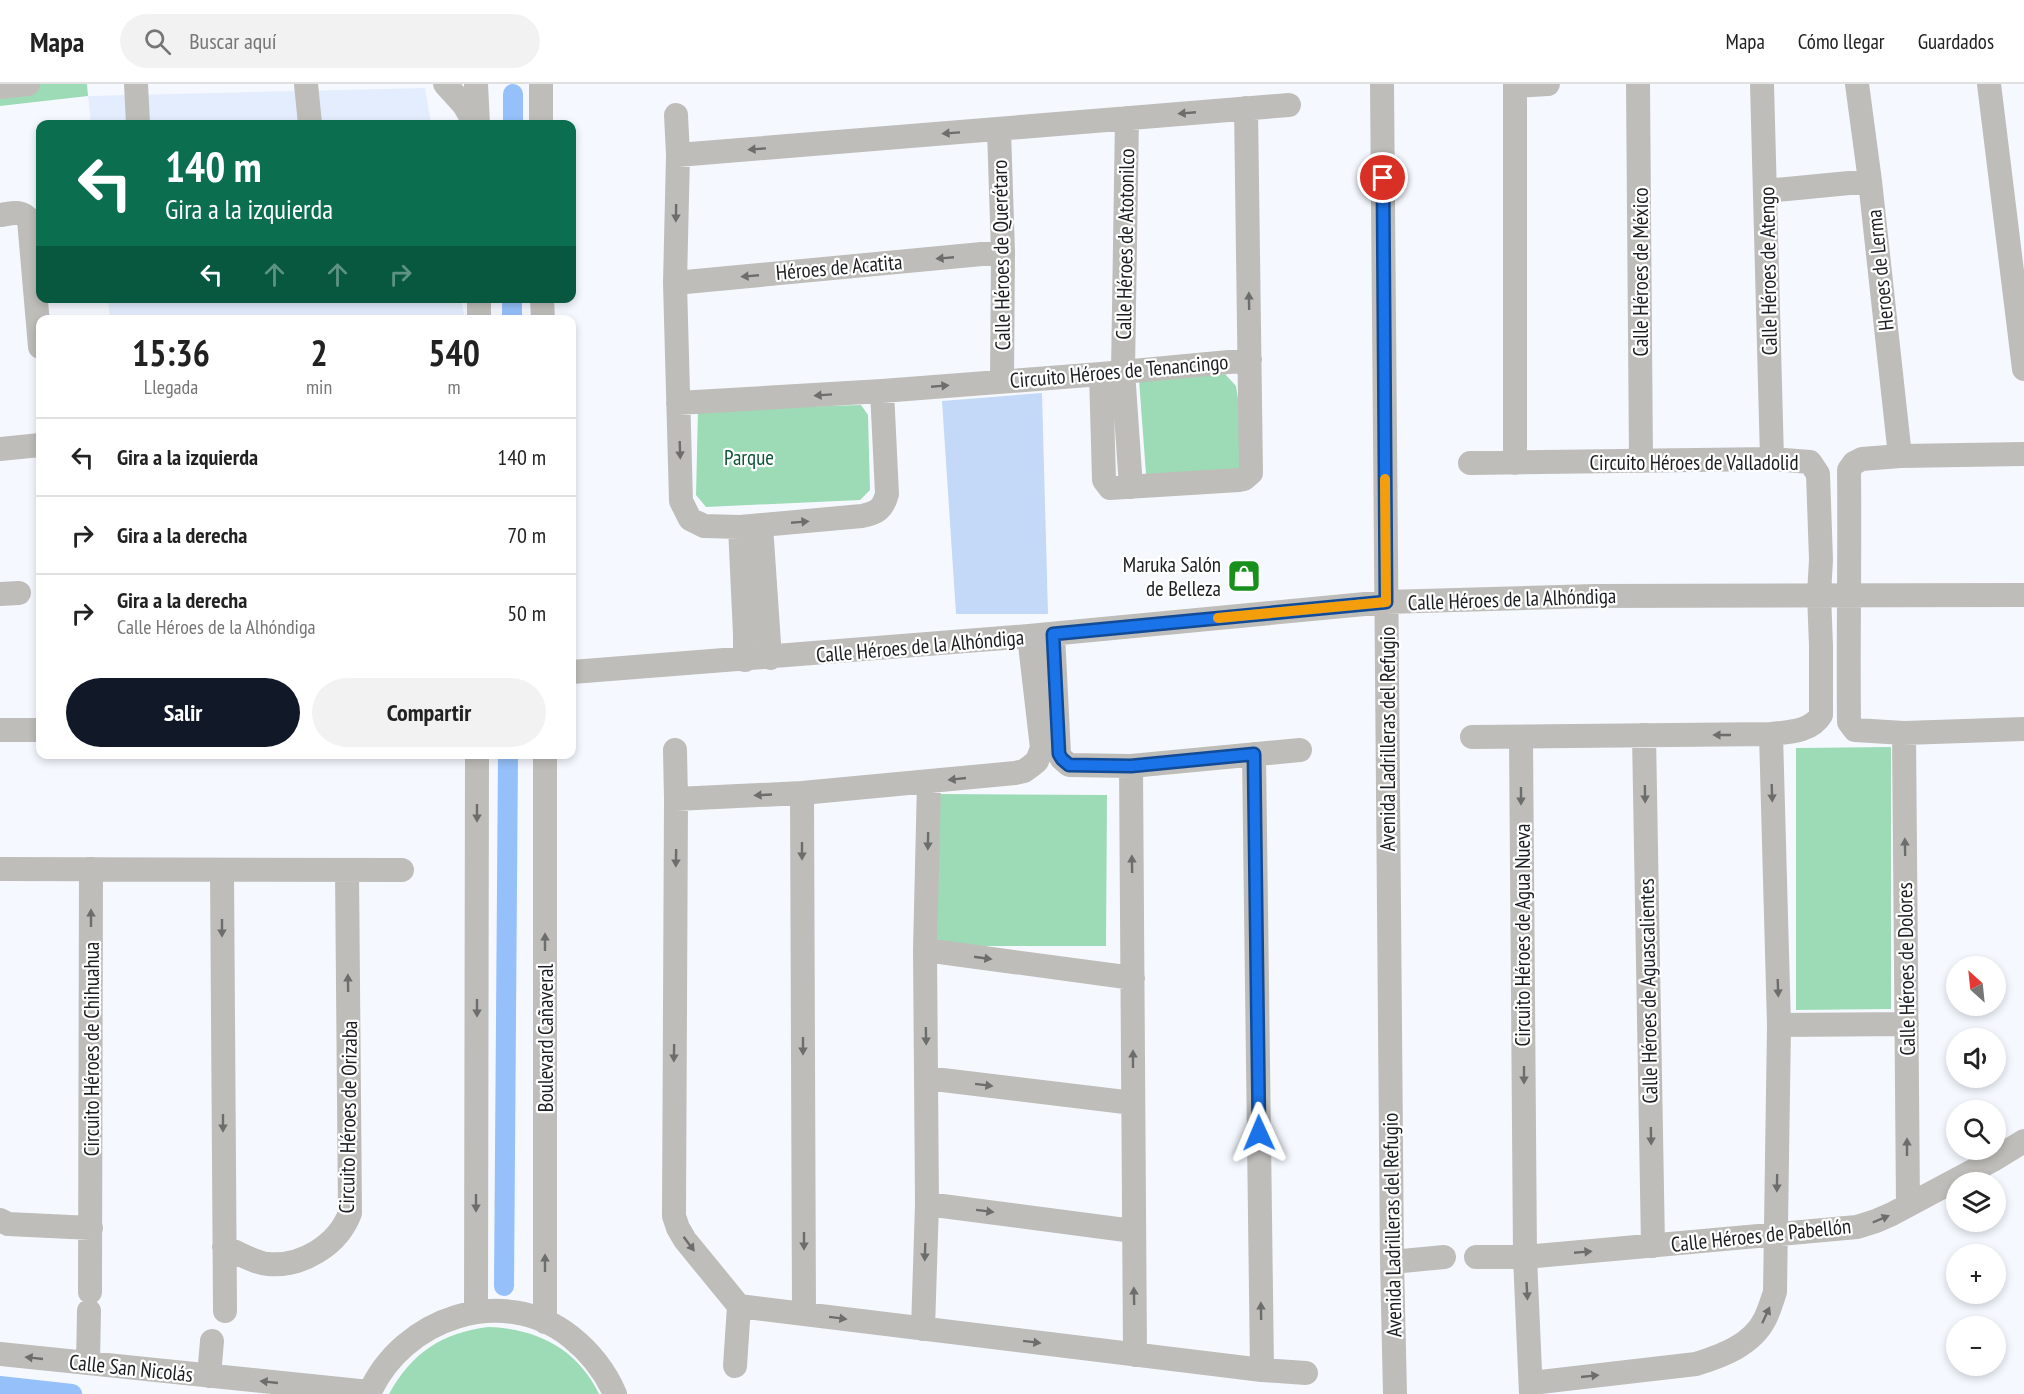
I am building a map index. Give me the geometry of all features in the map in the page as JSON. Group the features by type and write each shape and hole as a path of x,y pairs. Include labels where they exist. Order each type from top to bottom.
{"street":[{"path":"0,87 28,84"},
{"path":"136,84 138,120"},
{"path":"306,84 310,120"},
{"path":"445,84 464,105 473,120"},
{"path":"476,84 476,120"},
{"path":"541,84 542,120"},
{"name":"Avenida Ladrilleras del Refugio","path":"1382,84 1395,1394"},
{"path":"1515,463 1515,85 1548,84"},
{"name":"Calle Héroes de México","path":"1638,84 1641,461"},
{"name":"Calle Héroes de Atengo","path":"1762,84 1772,459"},
{"name":"Heroes de Lerma","path":"1857,84 1900,456"},
{"path":"1989,84 2024,369"},
{"path":"678,155 1289,105"},
{"name":"Circuito Héroes de Tenancingo","path":"678,403 882,391 1250,360 1246,108"},
{"path":"676,115 678,155 675,283 681,501 685,511 695,523 704,526 751,526 862,516 882,508 887,494 882,391"},
{"name":"Calle Héroes de Atotonilco","path":"1127,118 1104,480 1110,488 1239,480 1249,476 1252,461 1250,360"},
{"name":"Calle Héroes de Querétaro","path":"999,130 1003,252 1002,381"},
{"path":"1766,191 1870,181"},
{"path":"0,215 20,213 28,220 37,315"},
{"name":"Héroes de Acatita","path":"675,283 1003,252"},
{"path":"0,449 36,445"},
{"path":"2024,454 1900,456 1862,459 1854,463 1849,470 1849,722 1855,730 1904,734 2024,729"},
{"name":"Circuito Héroes de Valladolid","path":"1470,464 1772,459 1810,462 1818,474 1821,560 1819,594"},
{"path":"751,526 770,658"},
{"path":"744,660 751,526"},
{"path":"1472,737 1771,735 1801,730 1817,722 1821,715 1819,594"},
{"name":"Calle Héroes de la Alhóndiga","path":"576,672 1053,634 1386,602 1594,596 2024,594"},
{"path":"1053,634 1059,754 1069,765 1131,766 1300,750"},
{"path":"676,799 802,793 1024,771 1037,761 1041,748 1029,636"},
{"path":"0,730 36,730"},
{"name":"Calle Héroes de Dolores","path":"1904,734 1908,1205"},
{"name":"Calle Héroes de Aguascalientes","path":"1644,735 1653,1246"},
{"name":"Circuito Héroes de Agua Nueva","path":"1521,738 1525,1257 1532,1388 1696,1364 1728,1353 1754,1334 1765,1319 1775,1292 1779,1025 1771,735"},
{"path":"675,750 674,1216 685,1240 738,1306 735,1366"},
{"path":"1254,754 1262,1370"},
{"path":"476,1312 477,759"},
{"name":"Boulevard Cañaveral","path":"545,759 545,1322"},
{"path":"1131,766 1135,1355"},
{"path":"923,1329 927,1204 925,950 929,782"},
{"path":"802,793 804,1314"},
{"path":"0,869 402,870"},
{"name":"Circuito Héroes de Chihuahua","path":"88,1363 91,1228 91,869"},
{"path":"222,870 225,1311"},
{"name":"Circuito Héroes de Orizaba","path":"224,1247 266,1264 285,1264 313,1254 339,1234 347,1223 350,1213 347,870"},
{"path":"925,950 1133,978"},
{"path":"1779,1025 1907,1024"},
{"path":"926,1078 1133,1102"},
{"name":"Calle Héroes de Pabellón","path":"1476,1257 1525,1257 1857,1227 1876,1221 1908,1205 2024,1141"},
{"path":"927,1204 1133,1230"},
{"path":"0,1220 8,1224 91,1228"},
{"path":"1392,1262 1444,1257"},
{"path":"738,1306 1262,1370 1306,1373"},
{"path":"369,1393 387,1362 412,1338 442,1321 476,1312 511,1313 545,1322 570,1335 590,1354 607,1376 615,1394"},
{"path":"209,1376 212,1341"},
{"name":"Calle San Nicolás","path":"0,1354 369,1393"}],"shaded area":[{"path":"425,88 430,120 91,120 88,96"},
{"path":"108,303 462,303 464,315 110,315"}],"green space":[{"path":"0,84 87,84 88,96 0,106"},
{"path":"1225,374 1236,386 1246,449 1241,473 1146,474 1139,380"},
{"name":"Parque","path":"861,405 868,415 870,490 860,500 706,507 696,495 698,410"},
{"path":"1891,747 1891,1009 1796,1010 1796,748"},
{"path":"938,794 1107,795 1106,946 937,946"},
{"path":"488,1327 523,1332 554,1344 580,1365 599,1394 389,1394 408,1367 430,1347 456,1334"}],"building":[{"path":"1042,393 1048,614 956,614 942,401"}],"waterway":[{"path":"513,94 513,120"},
{"path":"512,303 512,315"},
{"path":"504,1286 508,759"},
{"path":"0,1386 72,1394"}],"slow traffic":[{"path":"1218,618 1386,602 1385,479"}],"place":[{"name":"Maruka Salón de Belleza","path":"1244,576"}],"route":[{"path":"1259,1133 1254,754 1131,766 1069,765 1059,754 1053,634 1386,602 1383,178"}]}
